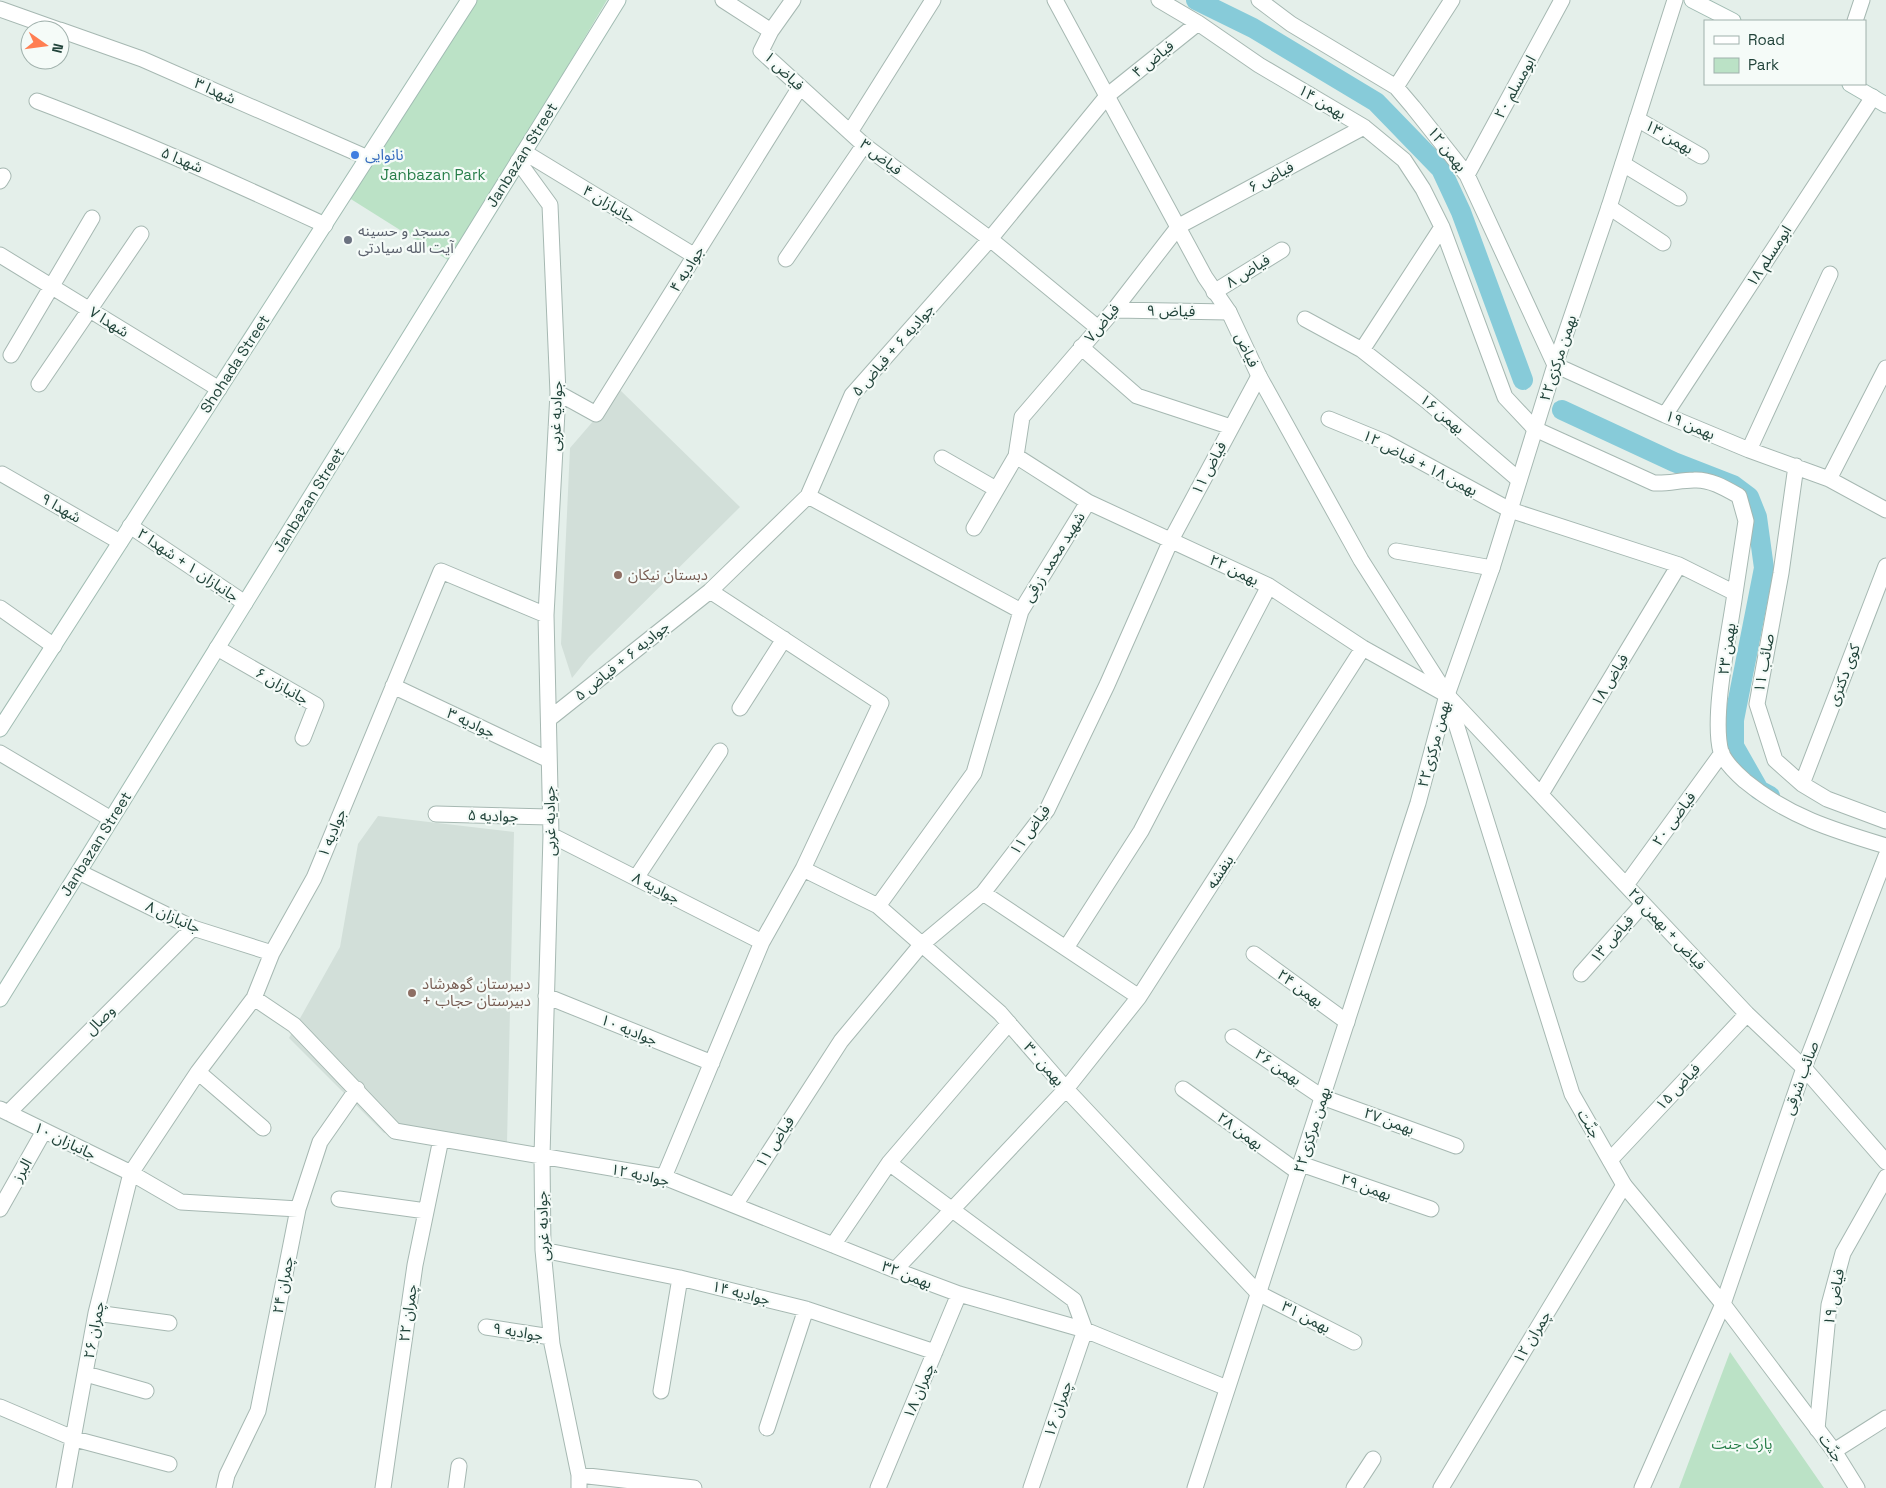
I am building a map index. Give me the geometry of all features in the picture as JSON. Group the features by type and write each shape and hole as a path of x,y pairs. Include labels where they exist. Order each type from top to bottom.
{"street":[{"name":"Shohada Street","path":"0,729 469,0"},
{"name":"Janbazan Street","path":"0,999 618,0"},
{"path":"723,0 771,31"},
{"name":"فیاض ۱","path":"793,0 771,31 761,51 850,132"},
{"name":"فیاض ۳","path":"933,0 850,132 864,145 990,239 1098,328"},
{"name":"فیاض","path":"1055,0 1214,292 1229,312 1259,376 1361,560 1447,695"},
{"name":"بهمن ۱۲","path":"1259,0 1290,24 1396,87 1467,175 1555,364"},
{"path":"1396,87 1452,0"},
{"name":"ابومسلم ۲۰","path":"1467,175 1562,0"},
{"name":"۲۲بهمن مرکزی","path":"1195,1488 1418,803 1447,695 1492,568 1555,364 1610,207 1675,0"},
{"path":"1692,0 1731,20"},
{"path":"1855,20 1862,0"},
{"name":"بهمن ۱۴","path":"1165,4 1198,23 1259,65 1364,127 1404,160 1423,189 1442,227 1505,397 1535,429"},
{"name":"شهدا ۳","path":"0,9 31,20"},
{"name":"فیاض ۴","path":"1108,95 1198,23"},
{"name":"شهدا ۳","path":"70,34 142,59 368,158"},
{"path":"1852,85 1886,105"},
{"name":"جوادیه ۴","path":"558,393 596,414 800,88"},
{"name":"جوادیه ۶ + فیاض ۵","path":"549,719 710,591 808,496 852,395 990,239 1108,95"},
{"name":"ابومسلم ۱۸","path":"1666,415 1873,97"},
{"name":"شهدا ۵","path":"37,101 175,157 325,224"},
{"name":"بهمن ۱۳","path":"1638,119 1701,156"},
{"name":"فیاض ۶","path":"1179,226 1364,127"},
{"path":"786,259 864,145"},
{"name":"جانبازان ۴","path":"521,157 695,256"},
{"name":"جوادیه غربی","path":"521,157 550,205 558,393 546,615 551,835 542,1156 543,1250 551,1337 579,1481"},
{"path":"1623,164 1679,198"},
{"path":"1610,207 1663,244"},
{"path":"11,355 92,218"},
{"name":"فیاض۷","path":"1016,456 1022,417 1114,310 1179,226"},
{"path":"1362,350 1442,227"},
{"path":"39,384 141,234"},
{"name":"فیاض ۸","path":"1214,292 1282,250"},
{"name":"شهدا ۷","path":"0,255 218,389"},
{"path":"1749,450 1830,274"},
{"name":"فیاض ۹","path":"1114,310 1229,312"},
{"name":"بهمن ۱۶","path":"1305,319 1362,350 1427,401 1519,480"},
{"path":"1081,347 1137,396 1231,427"},
{"name":"بهمن ۱۹","path":"1555,364 1666,415 1749,450 1829,479 1886,510"},
{"path":"1829,479 1886,368"},
{"name":"فیاض ۱۱","path":"735,1205 841,1041 921,946 983,892 1048,810 1107,685 1171,540 1259,376"},
{"name":"بهمن ۱۸ + فیاض ۱۲","path":"1329,419 1384,442 1510,510"},
{"name":"بهمن ۲۳","path":"1535,429 1654,483 1672,484 1695,480 1718,484 1738,496 1746,521 1721,692 1719,723 1722,753"},
{"path":"974,528 1016,456"},
{"name":"بهمن ۲۲","path":"1016,456 1088,502 1269,586 1364,648 1447,695"},
{"path":"942,458 996,489"},
{"name":"صائب ۱۱","path":"1796,466 1781,573 1757,704 1775,760 1802,784 1827,799 1886,821"},
{"name":"شهدا ۹","path":"2,474 120,542"},
{"path":"808,496 1021,611"},
{"name":"شهید محمد زرقی","path":"878,906 974,773 1021,611 1088,502"},
{"path":"1510,510 1679,565 1735,592"},
{"name":"جانبازان ۱ + شهدا ۲","path":"130,526 245,603"},
{"path":"1396,552 1492,568"},
{"name":"فیاض ۱۸","path":"1540,794 1679,565"},
{"name":"کوی دکتری","path":"1802,784 1886,566"},
{"name":"جوادیه ۱","path":"131,1173 198,1072 254,998 272,953 314,878 441,571 546,615"},
{"path":"1066,948 1141,830 1269,586"},
{"path":"664,1177 762,942 802,868 881,703 710,591"},
{"path":"0,608 54,646"},
{"path":"740,708 784,639"},
{"name":"جانبازان ۶","path":"217,648 316,705 303,738"},
{"name":"بنفشه","path":"895,1270 951,1208 1066,1089 1139,998 1364,648"},
{"name":"جوادیه ۳","path":"393,686 549,760"},
{"name":"فیاض + بهمن ۲۵","path":"1447,695 1746,1014 1804,1068 1886,1162"},
{"name":"جنّت","path":"1447,695 1572,1094 1624,1185 1723,1304 1834,1451 1857,1488"},
{"path":"636,878 720,751"},
{"path":"0,753 111,819"},
{"path":"1722,753 1738,774 1767,799 1820,826 1886,846"},
{"name":"فیاضی ۲۰","path":"1626,885 1722,753"},
{"name":"جوادیه ۵","path":"436,814 550,817"},
{"name":"جوادیه ۸","path":"551,835 762,942"},
{"name":"صائب شرقی","path":"1642,1488 1723,1304 1804,1068 1886,856"},
{"name":"بهمن ۳۰","path":"802,868 878,906 1009,1022 1066,1089 1258,1293"},
{"name":"جانبازان ۸","path":"78,872 193,928 272,953"},
{"path":"983,892 1139,998"},
{"name":"فیاض ۱۳","path":"1581,974 1643,904"},
{"name":"وصال","path":"4,1111 193,928"},
{"name":"بهمن ۲۴","path":"1254,954 1347,1022"},
{"name":"جوادیه ۱۰","path":"546,996 712,1063"},
{"name":"جوادیه ۱۲","path":"254,998 294,1025 357,1089 394,1131 664,1177 735,1205"},
{"name":"فیاض ۱۵","path":"1610,1160 1746,1014"},
{"path":"833,1245 888,1163 1009,1022"},
{"name":"بهمن ۲۶","path":"1233,1037 1322,1097"},
{"path":"198,1072 264,1128"},
{"name":"چمران ۲۴","path":"224,1488 227,1475 258,1410 298,1209 320,1142 357,1089"},
{"name":"بهمن ۲۸","path":"1183,1089 1299,1168"},
{"name":"بهمن ۲۷","path":"1322,1097 1456,1146"},
{"name":"جانبازان ۱۰","path":"4,1111 131,1173 181,1202 298,1209"},
{"name":"البرز","path":"0,1209 44,1131"},
{"name":"چمران ۲۲","path":"383,1488 415,1265 441,1139"},
{"path":"888,1163 1074,1300 1085,1330"},
{"name":"بهمن ۲۹","path":"1299,1168 1431,1209"},
{"name":"چمران ۲۶","path":"64,1488 75,1439 96,1313 131,1173"},
{"name":"فیاض ۱۹","path":"1817,1429 1830,1305 1843,1253 1886,1177"},
{"name":"چمران ۱۲","path":"1441,1488 1624,1185"},
{"path":"339,1198 426,1211"},
{"name":"بهمن ۳۲","path":"735,1205 959,1294 1085,1330 1227,1388"},
{"name":"جوادیه ۱۴","path":"543,1250 680,1278 806,1309 935,1352"},
{"path":"661,1391 680,1278"},
{"name":"بهمن ۳۱","path":"1258,1293 1354,1342"},
{"name":"چمران ۱۸","path":"878,1488 959,1294"},
{"path":"767,1428 806,1309"},
{"path":"96,1313 169,1323"},
{"name":"جوادیه ۹","path":"486,1327 551,1337"},
{"name":"چمران ۱۶","path":"1031,1488 1085,1330"},
{"path":"86,1374 146,1391"},
{"path":"0,1407 75,1439 169,1464"},
{"path":"1834,1451 1886,1418"},
{"path":"1354,1488 1372,1459"},
{"path":"456,1488 459,1466"},
{"path":"579,1481 694,1488"}],"shaded area":[{"name":"دبستان نیکان","path":"620,390 740,507 589,657 572,678 561,644 570,448"},
{"name":"دبیرستان گوهرشاد + دبیرستان حجاب","path":"378,816 514,832 507,1143 384,1133 289,1038 340,947 358,844"}],"green space":[{"name":"Janbazan Park","path":"476,0 607,0 451,262 346,196"},
{"name":"پارک جنت","path":"1730,1352 1824,1488 1679,1488"}],"waterway":[{"path":"1196,0 1253,28 1376,102 1441,169 1461,212 1523,380"},
{"path":"1562,410 1674,462 1733,485 1749,497 1757,517 1764,568 1734,720 1734,746 1759,790 1770,796"}],"place":[{"name":"نانوایی","path":"355,155"},
{"name":"مسجد و حسینه آیت الله سیادتی","path":"348,240"},
{"name":"دبستان نیکان","path":"618,575"},
{"name":"دبیرستان گوهرشاد + دبیرستان حجاب","path":"412,993"}]}
